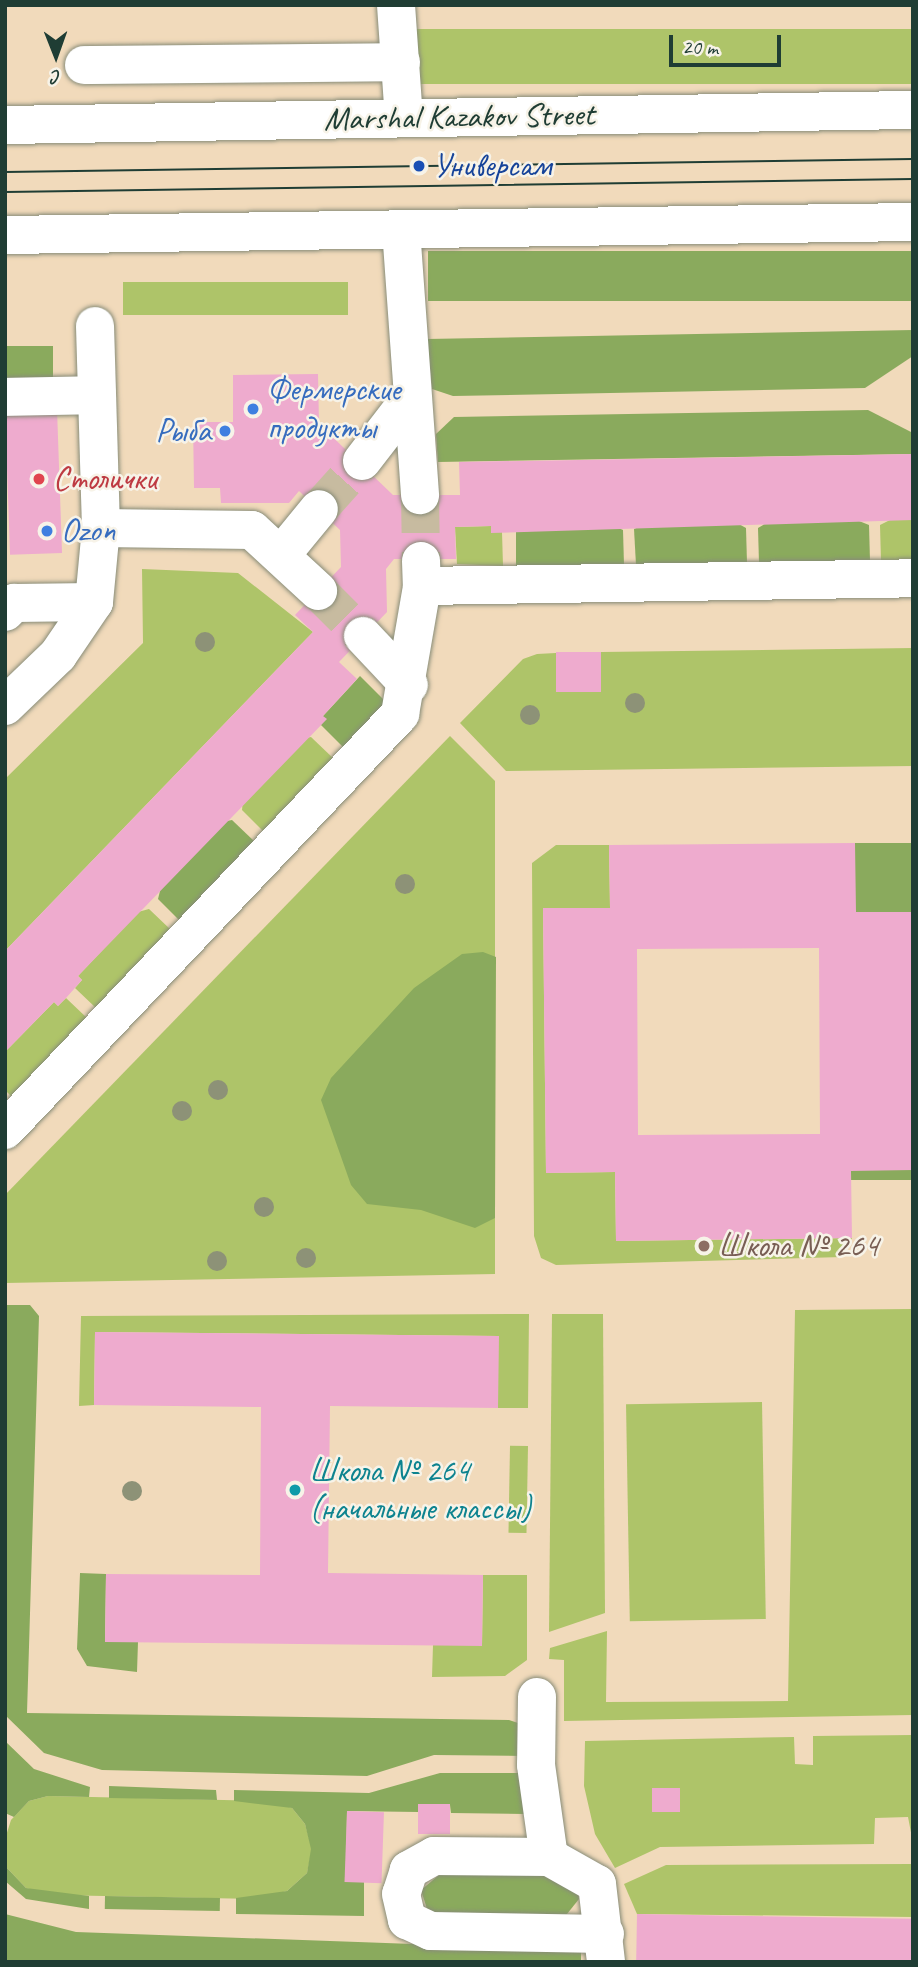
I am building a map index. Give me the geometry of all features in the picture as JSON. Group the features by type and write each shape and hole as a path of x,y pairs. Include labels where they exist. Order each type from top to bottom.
{"street":[{"path":"396,5 404,118"},
{"path":"84,65 401,62"},
{"name":"Marshal Kazakov Street","path":"5,125 913,110"},
{"path":"5,235 913,222"},
{"path":"401,229 420,495"},
{"path":"5,706 58,655 94,602 101,528 95,326"},
{"path":"5,397 97,395"},
{"path":"362,461 412,396"},
{"path":"282,554 319,509"},
{"path":"101,528 236,527 252,530 282,554 318,591"},
{"path":"5,1130 400,714 409,685 421,572 913,578"},
{"path":"5,612 14,603 94,602"},
{"path":"363,636 409,685"},
{"path":"537,1697 536,1765 549,1857"},
{"path":"434,1856 549,1857 597,1884 606,1948 431,1930 407,1920 401,1894 409,1870 434,1856"}],"green space":[{"path":"415,29 913,29 913,84 415,84"},
{"path":"428,251 913,251 913,301 428,301"},
{"path":"123,282 348,282 348,315 123,315"},
{"path":"913,330 913,356 865,388 453,396 432,389 427,339"},
{"path":"5,346 53,346 53,382 5,382"},
{"path":"868,410 913,433 913,454 438,462 436,434 454,417"},
{"path":"890,520 913,520 913,561 881,561 880,525"},
{"path":"859,521 869,525 870,561 759,563 758,528 768,522"},
{"path":"737,523 746,528 747,563 636,565 634,529 646,524"},
{"path":"612,525 623,530 624,565 516,566 516,532"},
{"path":"491,526 502,532 503,566 457,564 455,527"},
{"path":"142,569 238,573 313,632 5,951 5,779 143,643"},
{"path":"913,648 913,766 506,771 460,723 523,659 537,654 556,653 557,692 601,692 601,652"},
{"path":"360,676 387,703 344,748 321,725 323,716"},
{"path":"450,736 495,781 495,1274 5,1283 5,1195"},
{"path":"311,737 334,759 264,832 242,810 243,800 301,739"},
{"path":"232,820 255,842 180,921 158,899 161,887 222,822"},
{"path":"855,843 913,843 913,912 855,912"},
{"path":"556,845 609,845 610,908 543,909 546,1173 615,1172 616,1241 852,1238 842,1257 556,1265 541,1258 534,1236 532,863"},
{"path":"149,909 171,930 96,1008 75,988 82,980 78,976 138,912"},
{"path":"483,952 496,957 495,1218 475,1228 421,1210 367,1204 351,1185 321,1100 331,1078 414,988 462,954"},
{"path":"66,998 87,1018 11,1096 5,1090 5,1052 54,1002 58,1006"},
{"path":"851,1170 913,1170 913,1180 851,1180"},
{"path":"5,1305 30,1305 39,1316 27,1713 509,1720 521,1724 526,1756 434,1755 367,1776 102,1770 44,1753 5,1715"},
{"path":"913,1309 913,1715 564,1721 564,1660 549,1659 550,1648 607,1631 606,1702 788,1701 795,1310"},
{"path":"529,1314 528,1408 498,1408 498,1336 95,1332 94,1405 79,1406 81,1316"},
{"path":"552,1314 603,1314 605,1613 549,1632"},
{"path":"762,1402 766,1619 630,1621 626,1404"},
{"path":"510,1446 528,1446 526,1533 508,1533"},
{"path":"80,1573 106,1574 105,1642 138,1642 137,1672 87,1666 77,1649"},
{"path":"483,1575 527,1575 527,1660 505,1676 432,1677 433,1645 482,1645"},
{"path":"913,1735 913,1843 908,1817 875,1818 874,1844 660,1847 615,1868 595,1834 584,1786 585,1741 794,1737 795,1764 813,1765 813,1736"},
{"path":"5,1741 34,1769 90,1787 89,1797 48,1796 29,1801 14,1817 5,1813"},
{"path":"440,1773 524,1773 524,1814 451,1813 450,1805 418,1812 347,1811 346,1882 364,1882 364,1916 236,1914 236,1898 287,1891 307,1873 311,1849 305,1824 292,1808 234,1801 234,1790 369,1793"},
{"path":"109,1786 216,1790 217,1800 109,1798"},
{"path":"48,1796 271,1801 292,1808 305,1824 312,1849 307,1873 287,1891 256,1899 53,1895 26,1888 7,1868 5,1839 11,1820 29,1801"},
{"path":"5,1856 7,1868 26,1888 89,1896 89,1909 26,1899 5,1881"},
{"path":"913,1864 913,1917 637,1914 624,1884 666,1865"},
{"path":"439,1875 554,1875 577,1888 579,1899 563,1919 443,1917 427,1909 421,1890"},
{"path":"105,1896 220,1898 220,1911 105,1909"},
{"path":"5,1914 76,1932 581,1950 581,1962 5,1962"}],"building":[{"path":"318,374 319,424 393,495 460,495 459,462 913,454 913,520 491,533 491,526 455,527 456,559 394,559 386,569 387,612 339,662 357,679 323,716 327,719 78,976 82,980 66,998 58,1006 54,1002 5,1052 5,951 313,632 295,615 341,567 340,530 299,491 289,503 221,503 220,488 194,488 193,422 233,422 233,375"},
{"path":"57,409 62,553 10,555 5,411"},
{"path":"556,652 601,652 601,692 556,692"},
{"path":"855,843 856,912 913,912 913,1170 851,1171 852,1238 616,1241 615,1172 546,1173 543,908 610,908 609,845","holes":["819,948 820,1134 638,1135 637,949"]},
{"name":"Школа № 264 (начальные классы)","path":"95,1332 499,1336 498,1408 330,1406 328,1573 483,1575 482,1646 105,1642 106,1574 260,1575 261,1407 94,1405"},
{"path":"652,1788 680,1788 680,1812 652,1812"},
{"path":"418,1804 450,1804 450,1834 418,1834"},
{"path":"347,1811 384,1812 381,1883 345,1882"},
{"path":"637,1914 913,1919 912,1962 636,1962"}],"tunnel":[{"path":"319,509 362,461"},
{"path":"420,495 421,559"},
{"path":"318,591 363,636"}],"tram line":[{"path":"5,172 913,159"},
{"path":"5,192 913,179"}],"place":[{"name":"Универсам","path":"419,166"},
{"name":"Фермерские продукты","path":"253,409"},
{"name":"Рыба","path":"225,431"},
{"name":"Столички","path":"39,479"},
{"name":"Ozon","path":"47,531"},
{"name":"Школа № 264","path":"704,1246"},
{"name":"Школа № 264 (начальные классы)","path":"295,1490"}]}
